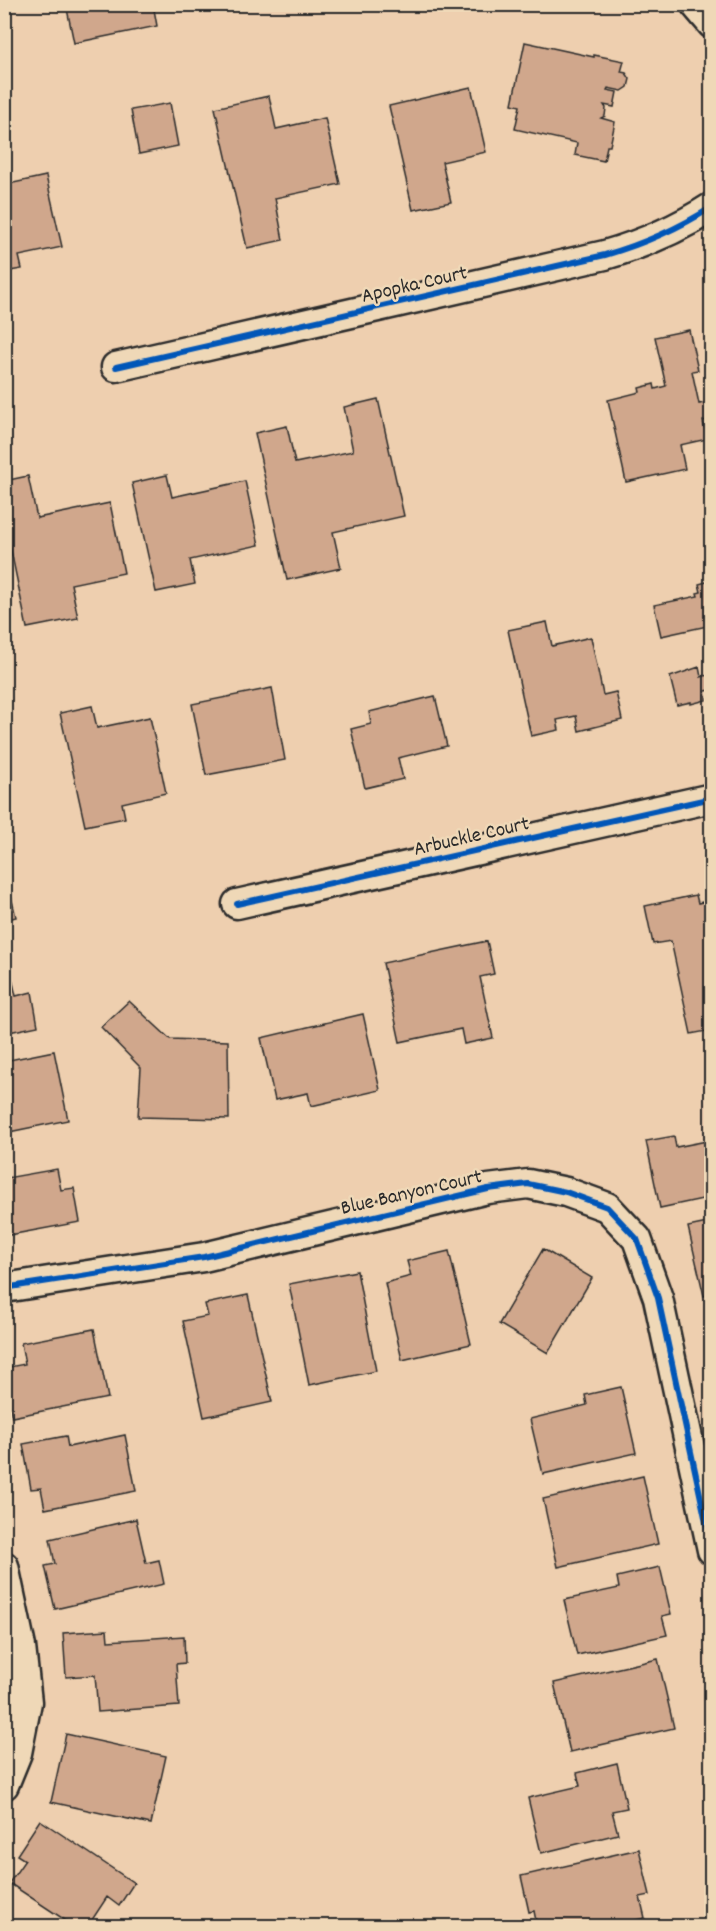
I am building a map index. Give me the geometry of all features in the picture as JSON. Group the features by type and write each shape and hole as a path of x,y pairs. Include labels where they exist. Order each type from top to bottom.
{"street":[{"path":"695,4 711,24"},
{"name":"Apopka Court","path":"116,367 605,255 664,234 711,207"},
{"name":"Arbuckle Court","path":"237,904 711,798"},
{"name":"Blue Banyon Court","path":"4,1288 204,1257 488,1189 528,1184 566,1192 607,1207 637,1239 658,1298 711,1550"},
{"path":"4,1566 21,1647 27,1702 17,1753 4,1785"}],"building":[{"path":"66,4 153,4 157,26 74,43"},
{"path":"525,42 624,61 621,72 626,73 630,79 628,87 622,91 608,88 607,90 617,92 614,107 604,105 605,116 601,118 615,122 604,161 575,155 577,143 515,129 520,106 512,104"},
{"path":"471,87 486,152 442,162 451,202 413,210 389,106"},
{"path":"269,96 276,129 325,118 340,184 275,198 283,240 247,248 215,108"},
{"path":"170,103 178,146 139,154 131,110"},
{"path":"46,176 62,247 19,256 22,269 4,272 4,185"},
{"path":"689,330 698,370 692,371 699,404 712,403 712,419 703,421 707,439 680,445 685,469 626,482 608,400 640,392 639,388 654,384 655,389 666,386 655,337"},
{"path":"378,399 404,516 333,532 341,568 287,580 255,433 287,426 295,463 353,451 344,407"},
{"path":"167,475 172,497 245,481 259,545 190,560 195,584 156,592 132,483"},
{"path":"28,476 37,518 110,503 124,573 71,584 78,618 27,628 4,517 4,481"},
{"path":"710,581 712,625 661,636 654,605 698,596 697,593 701,592 699,584"},
{"path":"547,622 552,646 591,637 603,695 616,692 622,720 579,731 576,716 557,720 559,730 531,736 508,630"},
{"path":"699,667 701,677 712,674 712,690 705,691 706,700 677,705 670,677"},
{"path":"272,688 285,760 206,775 192,704"},
{"path":"435,696 447,746 398,758 403,779 365,788 351,729 371,724 369,712"},
{"path":"92,706 97,728 150,717 166,793 122,803 125,818 85,826 60,713"},
{"path":"4,867 16,917 4,920"},
{"path":"696,895 698,903 712,900 712,1030 691,1034 671,941 653,944 645,906"},
{"path":"487,941 494,974 480,977 493,1038 464,1044 461,1029 400,1042 383,963"},
{"path":"11,974 16,996 32,992 38,1026 4,1033 4,976"},
{"path":"129,1001 170,1039 228,1041 229,1119 138,1117 141,1068 101,1027"},
{"path":"363,1014 380,1090 311,1106 308,1093 275,1100 261,1038"},
{"path":"54,1051 68,1120 4,1133 4,1061"},
{"path":"674,1136 676,1147 712,1140 712,1197 660,1208 646,1141"},
{"path":"4,1167 7,1178 57,1169 61,1190 74,1188 80,1222 4,1236"},
{"path":"712,1222 712,1294 704,1296 688,1227"},
{"path":"543,1249 592,1278 548,1353 499,1324"},
{"path":"449,1251 471,1344 402,1360 385,1283 411,1276 407,1261"},
{"path":"357,1271 376,1371 309,1385 289,1284"},
{"path":"248,1295 272,1402 204,1417 183,1321 208,1316 205,1304"},
{"path":"94,1329 108,1398 12,1417 4,1368 25,1364 21,1343"},
{"path":"621,1387 636,1453 543,1474 530,1419 587,1405 585,1395"},
{"path":"125,1435 136,1491 45,1509 41,1488 31,1489 23,1444 66,1436 68,1447"},
{"path":"643,1476 658,1544 558,1567 543,1499"},
{"path":"136,1519 146,1563 159,1560 164,1584 55,1609 45,1566 55,1564 50,1539"},
{"path":"660,1567 671,1614 662,1616 667,1635 577,1655 564,1600 619,1588 617,1577"},
{"path":"107,1630 108,1641 184,1636 185,1663 176,1664 179,1706 98,1712 95,1675 66,1677 63,1633"},
{"path":"658,1659 674,1728 570,1752 554,1683"},
{"path":"66,1734 166,1756 151,1824 51,1802"},
{"path":"617,1763 627,1808 612,1811 618,1834 541,1853 528,1798 580,1786 577,1773"},
{"path":"40,1820 134,1883 119,1906 107,1897 88,1926 74,1926 9,1883 25,1860 17,1855"},
{"path":"639,1849 650,1895 640,1897 645,1918 609,1926 537,1926 534,1911 529,1912 521,1876"}],"cycle path":[{"path":"116,367 605,255 660,235 712,207"},
{"path":"237,904 712,798"},
{"path":"4,1288 204,1257 488,1189 528,1184 566,1192 607,1207 637,1239 658,1298 712,1550"}]}
